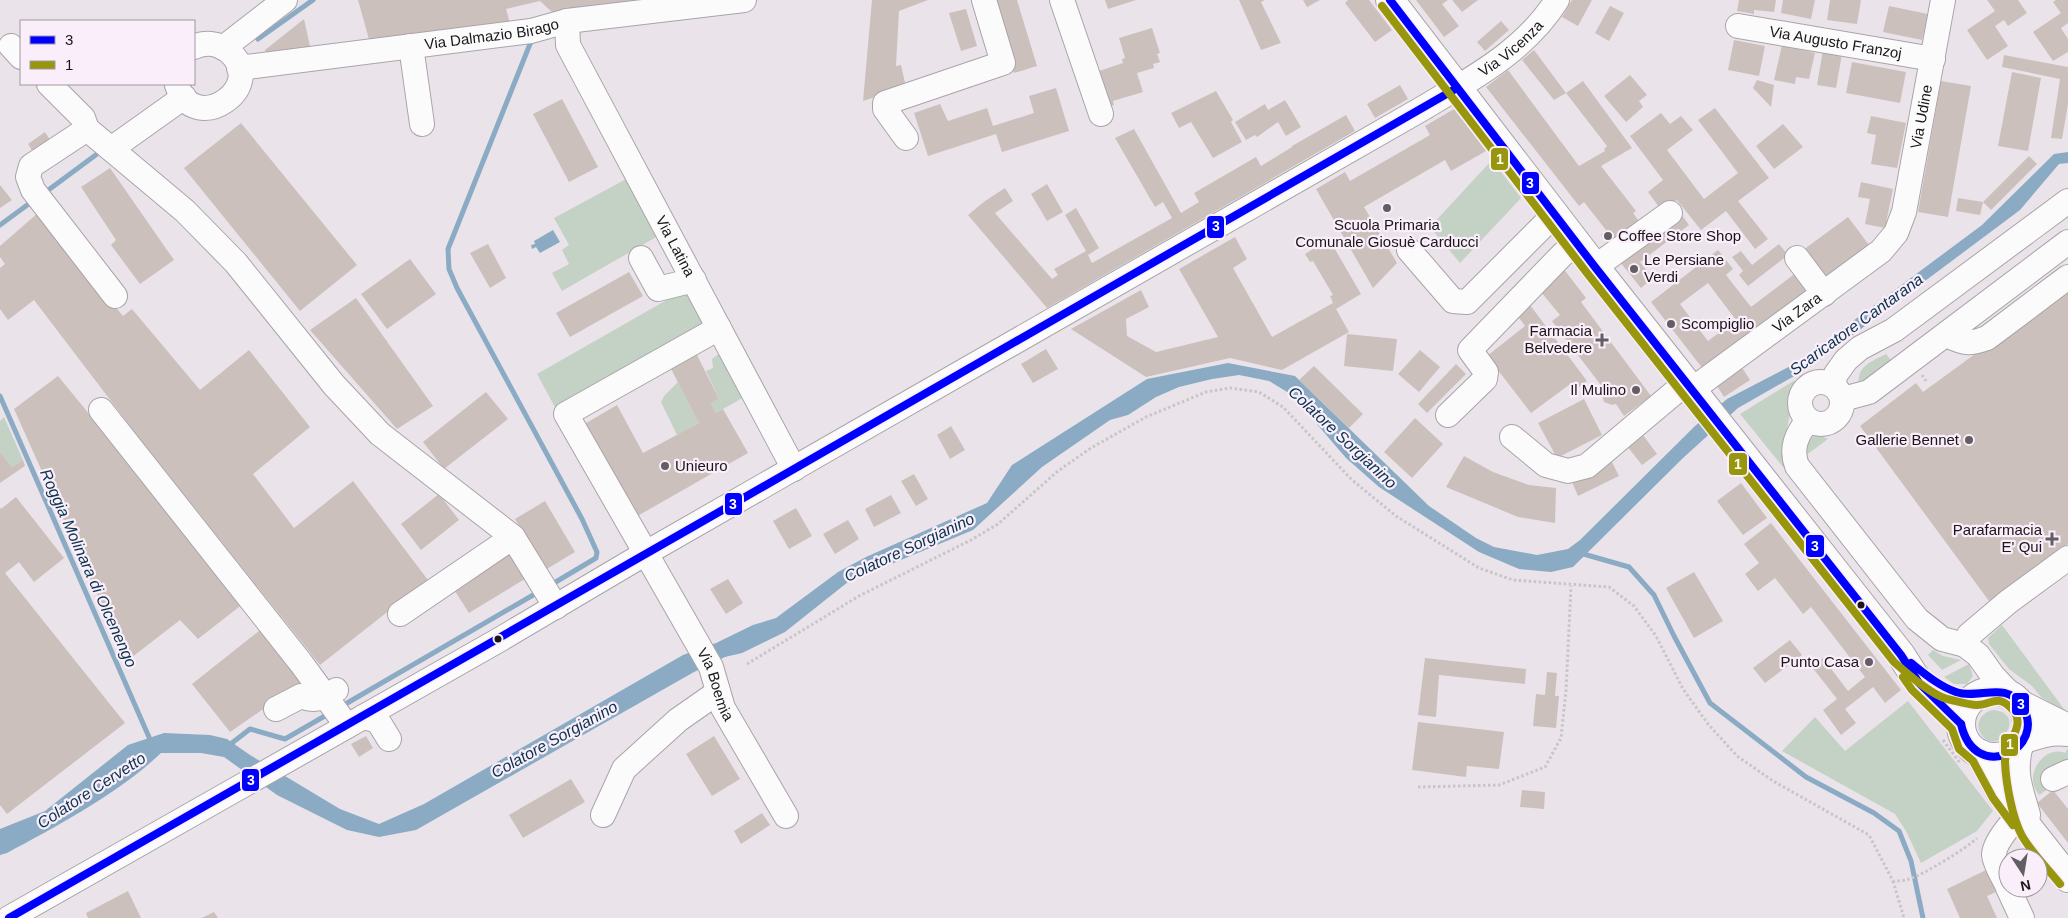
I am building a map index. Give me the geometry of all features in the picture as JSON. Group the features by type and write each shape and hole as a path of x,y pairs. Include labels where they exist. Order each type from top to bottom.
{"main road":[{"path":"1390,0 1596,267 1901,655 1919,683 1961,724 1967,743 1981,754 2002,793 2025,819 2068,878"},
{"path":"1901,655 1939,684 1958,692 1979,694 1999,690 2014,697 2024,708 2028,719 2026,735 2020,745 2010,753 1996,757 1981,754"},
{"path":"1961,724 1967,705 1979,694"},
{"path":"2020,745 2016,781 2025,819"}],"street":[{"path":"223,48 285,0"},
{"name":"Via Dalmazio Birago","path":"239,68 349,47 411,46 531,31 567,21 744,0"},
{"path":"906,138 885,108 886,103 1003,63 984,0"},
{"path":"1062,0 1101,114"},
{"name":"Via Vicenza","path":"22,916 288,759 340,707 548,595 646,553 780,471 1457,88 1497,63 1536,26 1557,0"},
{"name":"Via Udine","path":"1896,233 1904,212 1943,0"},
{"name":"Via Latina","path":"567,21 568,45 719,328 780,471"},
{"name":"Via Augusto Franzoj","path":"1738,26 1933,59"},
{"path":"110,149 181,90 198,106 215,107 223,104 235,92 238,85 239,68 236,60 223,48 207,44 195,47"},
{"path":"411,46 422,124"},
{"path":"50,85 83,118 86,129 185,211 236,263 334,385 380,434 513,537 548,595"},
{"path":"86,129 31,166 28,177 33,190 115,296"},
{"path":"2068,200 1894,330 1860,348 1846,360 1836,374 1838,392 1842,408 1836,419 1821,424 1808,420 1800,408 1802,392 1808,385 1816,382 1828,382 1838,392 1869,392 2068,242"},
{"path":"1596,267 1670,213"},
{"path":"1408,250 1453,301 1467,302 1555,214"},
{"name":"Via Zara","path":"1512,437 1546,465 1568,471 1587,466 1703,402 1824,294 1881,251 1896,233"},
{"path":"1448,415 1485,379 1486,372 1470,350 1563,254 1578,243"},
{"path":"641,258 658,289 694,280"},
{"path":"1797,258 1824,294"},
{"path":"1946,334 1960,342 1972,344 1987,338 2068,278"},
{"name":"Via Boemia","path":"719,328 566,414 711,667 723,708 786,816"},
{"path":"101,410 301,663 340,707 386,741"},
{"path":"1808,420 1800,429 1795,440 1794,450 1797,466 1922,625 1942,639 1973,652 2014,697 2068,726"},
{"path":"400,614 513,537"},
{"path":"1979,694 1970,635 2008,602 2068,558"},
{"path":"603,815 624,769 678,720 718,692"},
{"path":"276,709 301,696 340,707"},
{"path":"2020,745 2041,734 2055,732 2068,734"},
{"path":"1998,864 1994,854 1997,844 2025,819"},
{"path":"2013,898 2022,918"}],"path":[{"path":"747,664 859,596 971,540 998,524 1058,471 1091,448 1146,417 1206,392 1230,388 1259,392 1283,407 1352,480 1396,516 1478,568 1513,580 1571,586 1609,587 1634,606 1656,636 1683,689 1708,724 1737,756 1773,781 1869,835 1893,881 1904,918"},
{"path":"1418,787 1499,786 1545,766 1561,738 1566,691 1571,586"},
{"path":"1893,881 1908,880 1923,873 1964,848 1982,833"}],"shaded area":[{"path":"1492,160 1521,198 1460,263 1430,227"},
{"path":"628,178 658,236 562,291 552,273 569,264 562,250 569,245 554,218"},
{"path":"686,289 705,325 556,409 537,374"},
{"path":"720,353 744,397 716,413 711,403 719,399 706,371 713,368 712,359"},
{"path":"1886,354 1894,364 1859,384 1860,373 1863,368"},
{"path":"1795,380 1791,392 1791,406 1784,447 1787,466 1783,467 1740,414"},
{"path":"678,382 699,423 677,435 661,402 664,396"},
{"path":"4,417 23,460 12,467 0,452 0,421"},
{"path":"1819,435 1828,439 1805,456 1805,448 1809,440"},
{"path":"2002,625 2066,710 2065,712 2041,697 2032,686 2009,669 1989,644 1988,638"},
{"path":"1933,650 1943,656 1961,660 1942,670 1928,655"},
{"path":"1969,664 1973,676 1967,684 1954,684 1944,677"},
{"path":"1908,701 1993,811 1977,831 1921,863 1906,831 1895,814 1782,751 1815,717 1845,751"},
{"path":"1993,710 2003,713 2009,719 2009,726 2006,732 1995,741 1988,740 1981,734 1978,726 1980,719 1986,713"},
{"path":"2068,748 2068,766 2048,789 2039,795 2033,780 2033,774 2038,763 2048,754 2059,751 2065,753"}],"water":[{"path":"2068,152 2068,163 2059,164 2020,210 1810,367 1738,408 1683,458 1573,567 1551,572 1519,569 1479,552 1379,487 1346,458 1292,395 1269,381 1239,375 1212,379 1179,387 1156,397 1128,415 1110,420 1042,467 973,530 848,582 785,632 742,653 725,657 694,672 416,830 379,837 347,830 277,795 224,757 201,753 161,753 127,782 88,808 7,853 0,855 0,829 45,811 128,745 164,733 210,735 227,739 340,809 379,824 424,804 683,655 716,643 753,625 776,618 838,572 866,557 987,503 1012,465 1147,379 1228,363 1295,376 1429,506 1476,538 1494,547 1537,555 1568,549 1580,540 1695,426 1727,399 1798,362 1982,225 2054,154"},
{"path":"553,230 560,242 540,253 536,247 532,249 531,245 535,244 534,241"}],"building":[{"path":"358,0 668,1 552,12 540,1 506,9 510,23 370,43"},
{"path":"872,0 928,0 899,11 896,66 901,65 906,87 863,101"},
{"path":"988,0 1017,0 1037,66 1014,73"},
{"path":"1105,0 1136,0 1108,9"},
{"path":"1239,0 1265,0 1261,2 1281,43 1261,50"},
{"path":"1303,0 1320,0 1307,7"},
{"path":"1348,0 1369,0 1392,30 1375,42 1345,3"},
{"path":"1416,0 1448,0 1442,4 1459,26 1444,37"},
{"path":"1452,0 1478,0 1462,12"},
{"path":"1572,0 1592,0 1578,26 1562,17"},
{"path":"1739,0 1776,0 1774,12 1754,10 1754,14 1737,11"},
{"path":"1783,0 1815,0 1811,19 1781,13"},
{"path":"1830,0 1861,0 1857,24 1827,20"},
{"path":"1987,0 2018,0 2027,13 2008,26 2004,20 1995,26 2008,46 1987,60 1967,30 1995,11"},
{"path":"2056,0 2068,0 2068,23 2061,28 2068,39 2068,52 2053,61 2033,32 2061,13 2053,2"},
{"path":"1610,6 1624,13 1609,41 1595,33"},
{"path":"1889,6 1928,14 1922,40 1883,32"},
{"path":"966,9 977,46 961,51 949,13"},
{"path":"304,19 311,51 267,56 265,50"},
{"path":"1501,21 1509,30 1485,51 1477,42"},
{"path":"1152,28 1160,53 1157,54 1160,62 1153,64 1154,68 1137,73 1143,92 1113,101 1114,105 1107,107 1099,71 1123,63 1122,59 1125,58 1119,38"},
{"path":"1734,40 1765,46 1759,76 1728,70"},
{"path":"1782,45 1815,53 1809,79 1796,77 1795,84 1774,80"},
{"path":"1534,50 1566,93 1554,100 1522,60"},
{"path":"1823,50 1842,54 1836,88 1817,85"},
{"path":"2004,55 2068,67 2068,104 2062,139 2051,138 2060,79 2002,67"},
{"path":"1852,62 1906,72 1900,103 1846,93"},
{"path":"1508,70 1579,166 1605,151 1604,149 1607,146 1566,93 1583,81 1632,148 1601,166 1636,211 1633,213 1639,221 1608,244 1601,235 1606,230 1584,202 1579,206 1486,87"},
{"path":"2012,72 2041,78 2028,151 1998,146"},
{"path":"1630,75 1647,95 1639,101 1643,107 1626,122 1604,96"},
{"path":"1757,80 1774,85 1771,107 1753,88"},
{"path":"1941,81 1971,86 1948,217 1918,212"},
{"path":"1400,85 1408,99 1375,118 1367,104"},
{"path":"1056,88 1069,131 1002,152 996,134 928,156 914,113 940,104 948,121 987,108 993,126 1034,113 1029,96"},
{"path":"1216,91 1233,120 1231,122 1242,142 1213,158 1191,122 1179,128 1171,113"},
{"path":"562,99 598,167 569,182 533,114"},
{"path":"1285,100 1301,127 1286,136 1278,122 1257,137 1255,135 1246,140 1235,122 1265,104 1268,110"},
{"path":"1715,108 1769,178 1738,201 1768,239 1755,249 1726,211 1701,230 1677,200 1662,211 1648,192 1663,180 1630,136 1661,113 1670,124 1681,116 1693,130 1667,150 1704,199 1738,173 1698,120"},
{"name":"Scuola Primaria Comunale Giosuè Carducci","path":"1454,109 1486,151 1451,171 1445,160 1364,207 1397,263 1373,288 1316,189 1345,172 1350,181 1430,135 1425,126"},
{"path":"1346,115 1355,131 1047,308 968,215 1005,188 1013,201 995,213 1052,279 1058,275 1054,269 1086,251 1065,215 1076,208 1099,248 1088,255 1092,263 1172,218 1163,202 1155,207 1115,138 1134,129 1181,213 1199,202 1194,193 1256,157 1261,166"},
{"path":"1871,116 1906,123 1897,168 1871,164 1876,135 1867,133"},
{"path":"241,123 357,265 300,311 184,168"},
{"path":"1783,124 1803,147 1774,169 1756,146"},
{"path":"45,132 50,140 33,152 28,144"},
{"path":"2029,156 2037,164 1991,210 1983,202"},
{"path":"110,168 174,260 140,284 111,245 116,240 81,187"},
{"path":"1861,182 1893,189 1885,228 1865,224 1870,199 1858,197"},
{"path":"1047,184 1063,212 1047,221 1031,194"},
{"path":"0,185 12,200 0,208"},
{"path":"1958,198 1983,202 1980,215 1956,211"},
{"path":"1678,210 1689,225 1640,262 1653,278 1641,288 1616,257"},
{"path":"39,212 123,316 132,309 200,390 249,350 310,427 253,474 294,528 353,481 428,580 320,665 140,439 34,300 8,320 0,309 0,268 5,264 0,257 0,246"},
{"path":"1848,217 1869,245 1821,281 1799,253"},
{"path":"1235,237 1247,259 1233,268 1272,337 1333,303 1330,296 1333,295 1313,261 1310,262 1305,254 1329,239 1361,294 1336,309 1349,332 1282,370 1230,358 1146,377 1071,329 1141,290 1149,307 1126,319 1127,336 1156,352 1218,337 1179,269"},
{"path":"488,244 506,278 490,288 470,253"},
{"path":"1779,244 1788,255 1748,286 1739,275 1743,271 1732,257 1741,251 1752,265"},
{"path":"1718,250 1733,269 1726,275 1751,307 1801,269 1814,286 1703,369 1651,302","holes":["1708,283 1736,320 1708,341 1680,304"]},
{"path":"410,259 436,294 387,329 361,294"},
{"path":"1563,268 1586,298 1581,302 1651,396 1624,416 1616,404 1612,405 1604,402 1601,393 1603,388 1552,321 1560,315 1536,286"},
{"name":"Gallerie Bennet","path":"2068,269 2068,544 1989,601 1860,426 1916,383 1923,392 1990,343"},
{"path":"629,272 643,296 570,337 556,313"},
{"path":"356,298 433,406 397,429 310,330"},
{"path":"1530,305 1587,381 1574,391 1569,385 1531,413 1487,356 1525,326 1517,315"},
{"path":"1347,334 1397,339 1393,371 1344,366"},
{"path":"1046,349 1058,369 1033,383 1021,364"},
{"path":"1420,350 1440,367 1419,392 1398,374"},
{"name":"Unieuro","path":"695,351 719,399 711,403 716,413 723,409 748,453 634,518 581,426 617,405 643,453 699,423 669,365"},
{"path":"1456,364 1466,374 1427,413 1418,404"},
{"path":"1314,366 1363,414 1349,428 1299,380"},
{"path":"1741,366 1750,380 1724,397 1715,383"},
{"path":"58,376 244,603 198,639 180,620 127,661 14,409"},
{"path":"486,392 508,419 444,469 423,442"},
{"path":"1584,399 1602,435 1557,458 1538,423"},
{"path":"1415,418 1443,444 1412,478 1384,452"},
{"path":"951,426 965,450 950,459 937,435"},
{"path":"1643,435 1657,454 1642,465 1627,446"},
{"path":"0,452 12,467 23,460 25,466 0,483"},
{"path":"1464,456 1493,472 1529,485 1556,488 1555,523 1518,517 1446,487"},
{"path":"1612,462 1619,476 1578,496 1572,482"},
{"path":"914,474 928,499 916,506 901,481"},
{"path":"1741,483 1767,518 1743,535 1717,501"},
{"path":"439,494 459,520 421,550 401,524"},
{"path":"891,495 901,513 874,527 865,509"},
{"path":"16,497 64,558 34,582 19,562 5,573 125,723 7,814 0,805 0,507 1,509"},
{"path":"545,501 575,552 545,570 515,519"},
{"path":"796,508 812,536 789,549 773,521"},
{"path":"848,520 859,539 835,554 823,534"},
{"path":"1771,523 1901,690 1885,703 1873,687 1845,709 1856,723 1841,735 1823,710 1837,699 1812,667 1823,658 1848,691 1865,677 1811,607 1803,614 1775,578 1758,591 1745,574 1759,563 1744,544"},
{"path":"512,551 528,577 469,613 453,588"},
{"path":"1694,572 1723,621 1694,638 1666,588"},
{"path":"728,579 743,603 726,614 710,589"},
{"path":"264,627 308,678 230,732 192,684"},
{"path":"1790,640 1802,655 1765,683 1753,668"},
{"path":"1425,658 1526,669 1525,684 1439,675 1436,717 1418,715"},
{"path":"1547,672 1557,673 1555,696 1559,696 1556,728 1533,726 1536,694 1545,695"},
{"path":"1418,722 1504,732 1499,769 1467,766 1466,777 1412,770"},
{"path":"366,736 373,748 359,757 351,744"},
{"path":"714,736 740,779 712,796 686,754"},
{"path":"571,779 585,802 523,838 509,815"},
{"path":"1522,790 1545,792 1544,809 1520,807"},
{"path":"2053,790 2068,809 2068,843 2037,803"},
{"path":"762,813 770,825 741,844 734,831"},
{"path":"1986,870 1996,892 1987,896 1997,918 1960,918 1947,889"},
{"path":"128,891 141,918 88,918 86,913"},
{"path":"214,912 218,918 202,918"}],"waterway":[{"name":"Roggia Molinara di Olcenengo","path":"258,39 313,0"},
{"path":"535,38 530,44 448,249 449,269 457,288 582,519 597,552 596,558 549,586"},
{"name":"Roggia Molinara di Olcenengo","path":"43,194 97,154"},
{"name":"Roggia Molinara di Olcenengo","path":"0,225 34,200"},
{"name":"Roggia Molinara di Olcenengo","path":"0,396 152,744"},
{"path":"1580,553 1629,567 1654,595 1710,703 1806,777 1874,813 1899,831 1911,861 1923,918"},
{"path":"342,706 540,591"},
{"path":"228,746 250,729 285,739 330,713"}],"transit line":[{"name":"3","path":"1390,0 1595,267 1901,655 1919,683 1961,724"},
{"name":"1","path":"1382,6 1587,273 1894,662 1933,693 1947,699 1973,705 1998,701 2007,704 2012,709 2018,722 2005,762 2012,810 2022,836 2035,855 2060,884"},
{"name":"3","path":"9,918 1457,88"},
{"name":"3","path":"1911,663 1938,683 1956,692 1965,694 2000,692 2008,694 2016,698 2022,706 2028,721 2026,735 2018,746 2007,754 1994,757 1980,753 1969,743 1961,724"},
{"name":"1","path":"1903,677 1912,690 1952,729 1959,749 1973,761 1993,798 2013,825"}],"place":[{"name":"Scuola Primaria Comunale Giosuè Carducci","path":"1387,208"},
{"name":"Coffee Store Shop","path":"1608,236"},
{"name":"Le Persiane Verdi","path":"1634,269"},
{"name":"Scompiglio","path":"1671,324"},
{"name":"Farmacia Belvedere","path":"1602,340"},
{"name":"Il Mulino","path":"1636,390"},
{"name":"Gallerie Bennet","path":"1969,440"},
{"name":"Unieuro","path":"665,466"},
{"name":"Parafarmacia E' Qui","path":"2052,539"},
{"name":"Punto Casa","path":"1869,662"}],"water label":[{"name":"Scaricatore Cantarana","path":"1856,324"},
{"name":"Colatore Sorgianino","path":"1343,437"},
{"name":"Colatore Sorgianino","path":"909,547"},
{"name":"Colatore Sorgianino","path":"554,739"},
{"name":"Colatore Cervetto","path":"91,790"}]}
